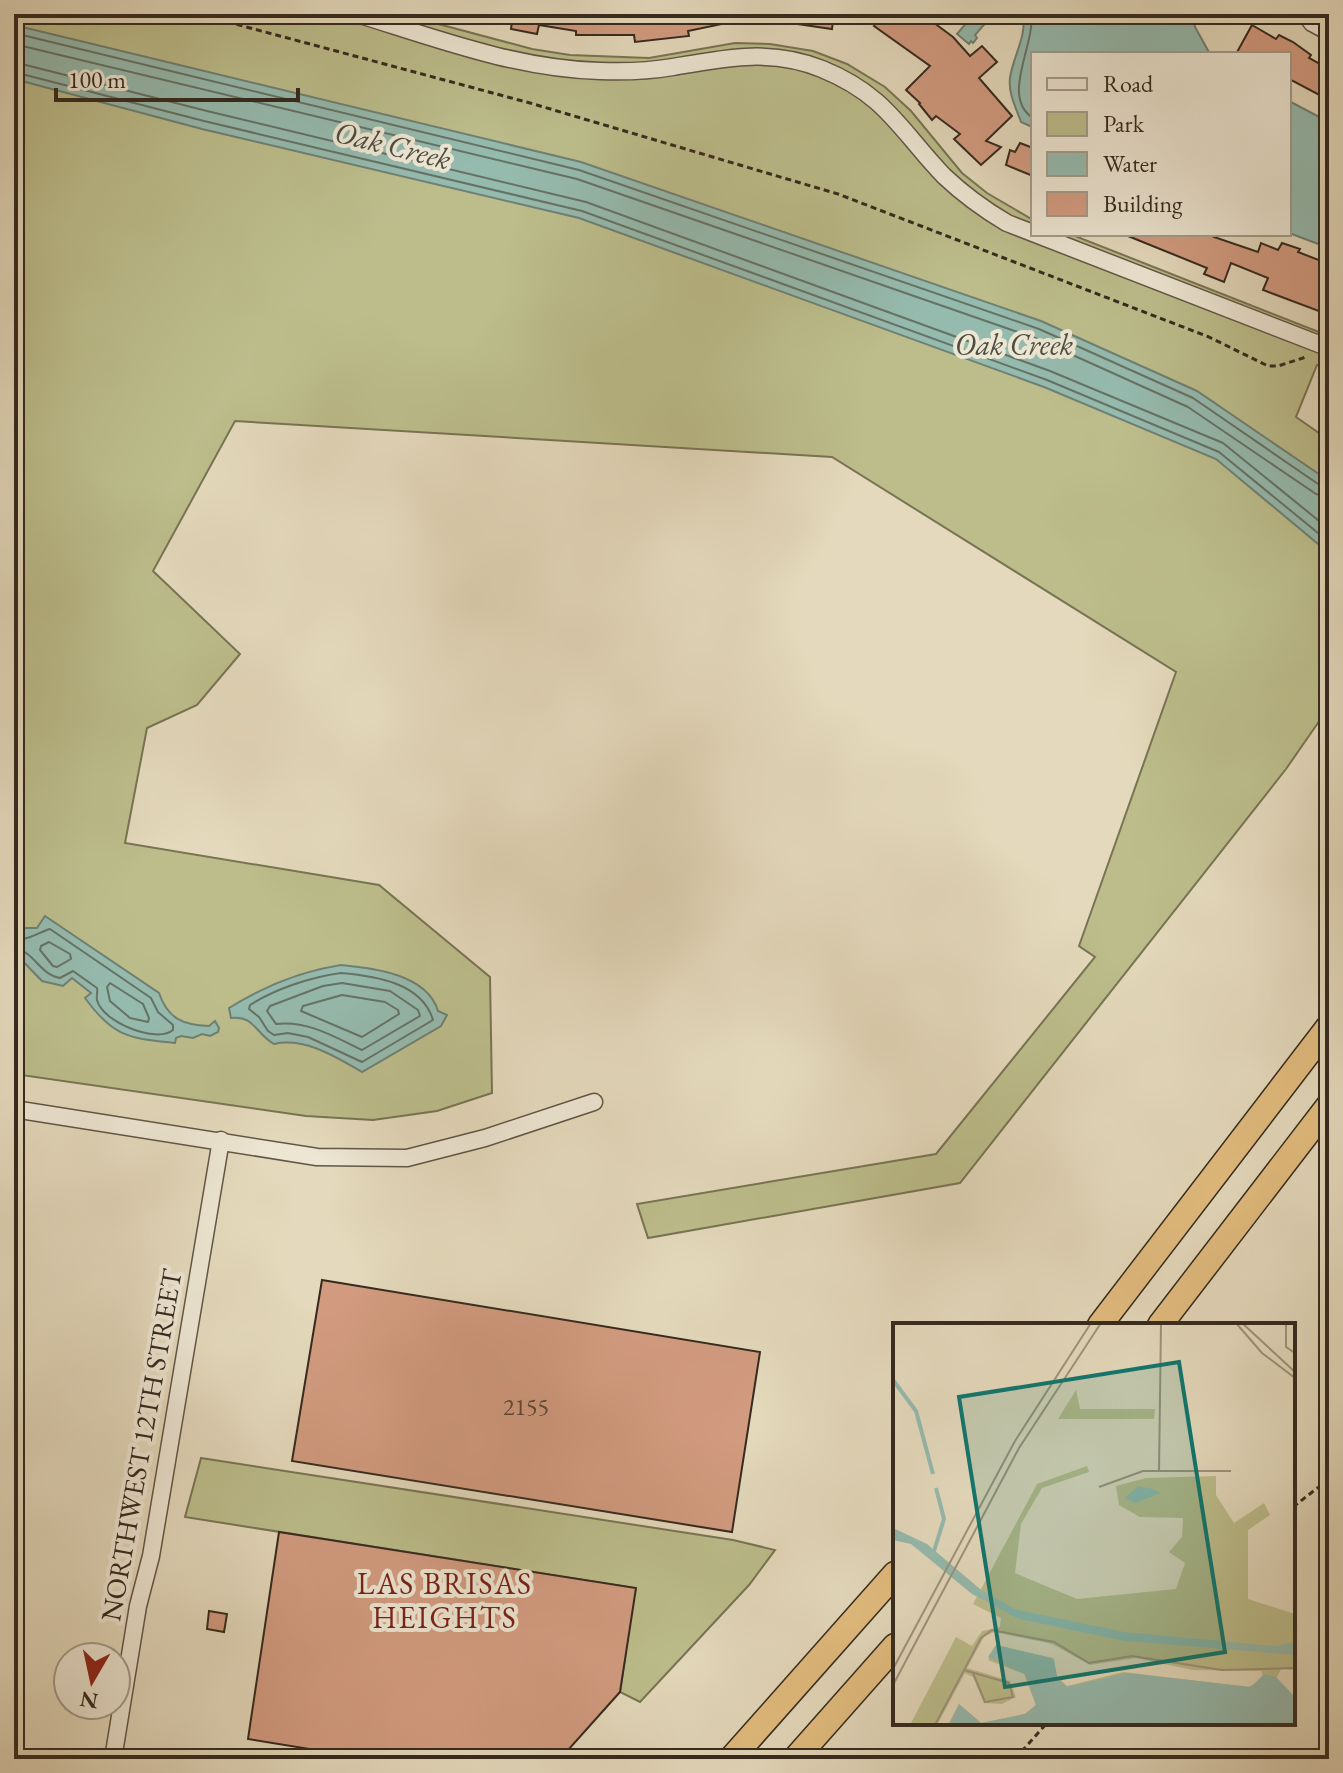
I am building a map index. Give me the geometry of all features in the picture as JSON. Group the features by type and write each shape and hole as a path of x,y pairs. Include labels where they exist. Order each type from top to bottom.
{"highway":[{"path":"1102,1323 1329,1026"},
{"path":"1162,1323 1329,1105"},
{"path":"731,1759 893,1576"},
{"path":"795,1759 893,1648"}],"street":[{"path":"357,14 495,54 559,68 654,70 740,55 790,59 820,68 866,92 885,107 945,176 968,196 1007,223 1031,233"},
{"path":"1305,14 1312,23 1329,32"},
{"path":"1038,236 1322,354"},
{"path":"14,1109 317,1157 407,1158 485,1138 594,1102"},
{"name":"NORTHWEST 12TH STREET","path":"113,1759 138,1606 151,1556 221,1140"}],"path":[{"path":"198,14 530,103 838,194 1209,337 1258,363 1278,366 1322,354"},
{"path":"1295,1505 1329,1479"},
{"path":"1015,1759 1045,1725"}],"green space":[{"path":"14,14 401,14 532,49 570,55 649,58 735,43 770,44 813,51 847,64 885,87 911,111 962,173 987,193 1031,219 1031,236 1075,236 1329,336 1329,368 1317,365 1296,417 1329,440 1329,707 1286,769 960,1183 648,1238 637,1204 936,1154 1095,957 1079,946 1176,672 832,457 235,421 153,571 240,654 197,705 147,728 125,843 379,885 490,977 492,1093 437,1111 373,1120 306,1116 14,1074"},
{"path":"201,1458 733,1540 775,1550 749,1585 640,1702 620,1692 635,1588 185,1517"}],"water":[{"path":"974,14 981,14 988,20 975,35 977,38 969,44 957,34"},
{"path":"1023,14 1193,14 1195,27 1209,52 1031,52 1030,126 1021,122 1010,84 1024,22"},
{"name":"Oak Creek","path":"14,25 581,162 1041,321 1197,391 1329,481 1329,553 1216,459 1044,387 579,218 202,129 14,79"},
{"path":"1291,102 1329,122 1329,248 1291,234"},
{"path":"45,916 159,993 172,1015 191,1024 209,1026 215,1021 218,1032 193,1038 181,1036 176,1038 175,1043 134,1037 105,1021 85,998 91,993 72,978 63,986 42,981 14,952 14,921 18,922 18,933 25,928 37,928"},
{"path":"341,965 383,971 411,981 432,999 438,1011 447,1015 441,1026 362,1072 309,1046 274,1044 250,1022 231,1018 229,1008 255,993 297,976"}],"building":[{"path":"513,14 741,14 741,20 688,31 689,36 635,42 634,35 576,35 576,31 539,25 537,34 511,29"},
{"path":"783,14 834,14 832,29 783,22"},
{"path":"883,14 922,14 953,37 970,56 982,46 997,62 979,78 1012,116 986,141 1001,147 981,165 954,139 960,134 936,116 932,120 906,90 930,66 874,26"},
{"path":"1252,25 1276,39 1279,35 1293,42 1311,55 1309,58 1329,69 1329,100 1291,80 1291,52 1237,52"},
{"path":"1020,143 1031,147 1031,175 1006,165 1010,150 1015,152"},
{"path":"1128,236 1215,236 1258,252 1261,243 1278,250 1282,243 1329,264 1329,299 1324,313 1263,290 1268,278 1231,263 1224,282 1204,274 1207,268"},
{"path":"322,1280 760,1352 732,1532 292,1461"},
{"path":"279,1532 636,1588 620,1692 560,1759 371,1759 248,1739"},
{"path":"209,1611 227,1614 224,1632 207,1629"}],"district":[{"name":"LAS BRISAS HEIGHTS","path":"445,1600"}]}
